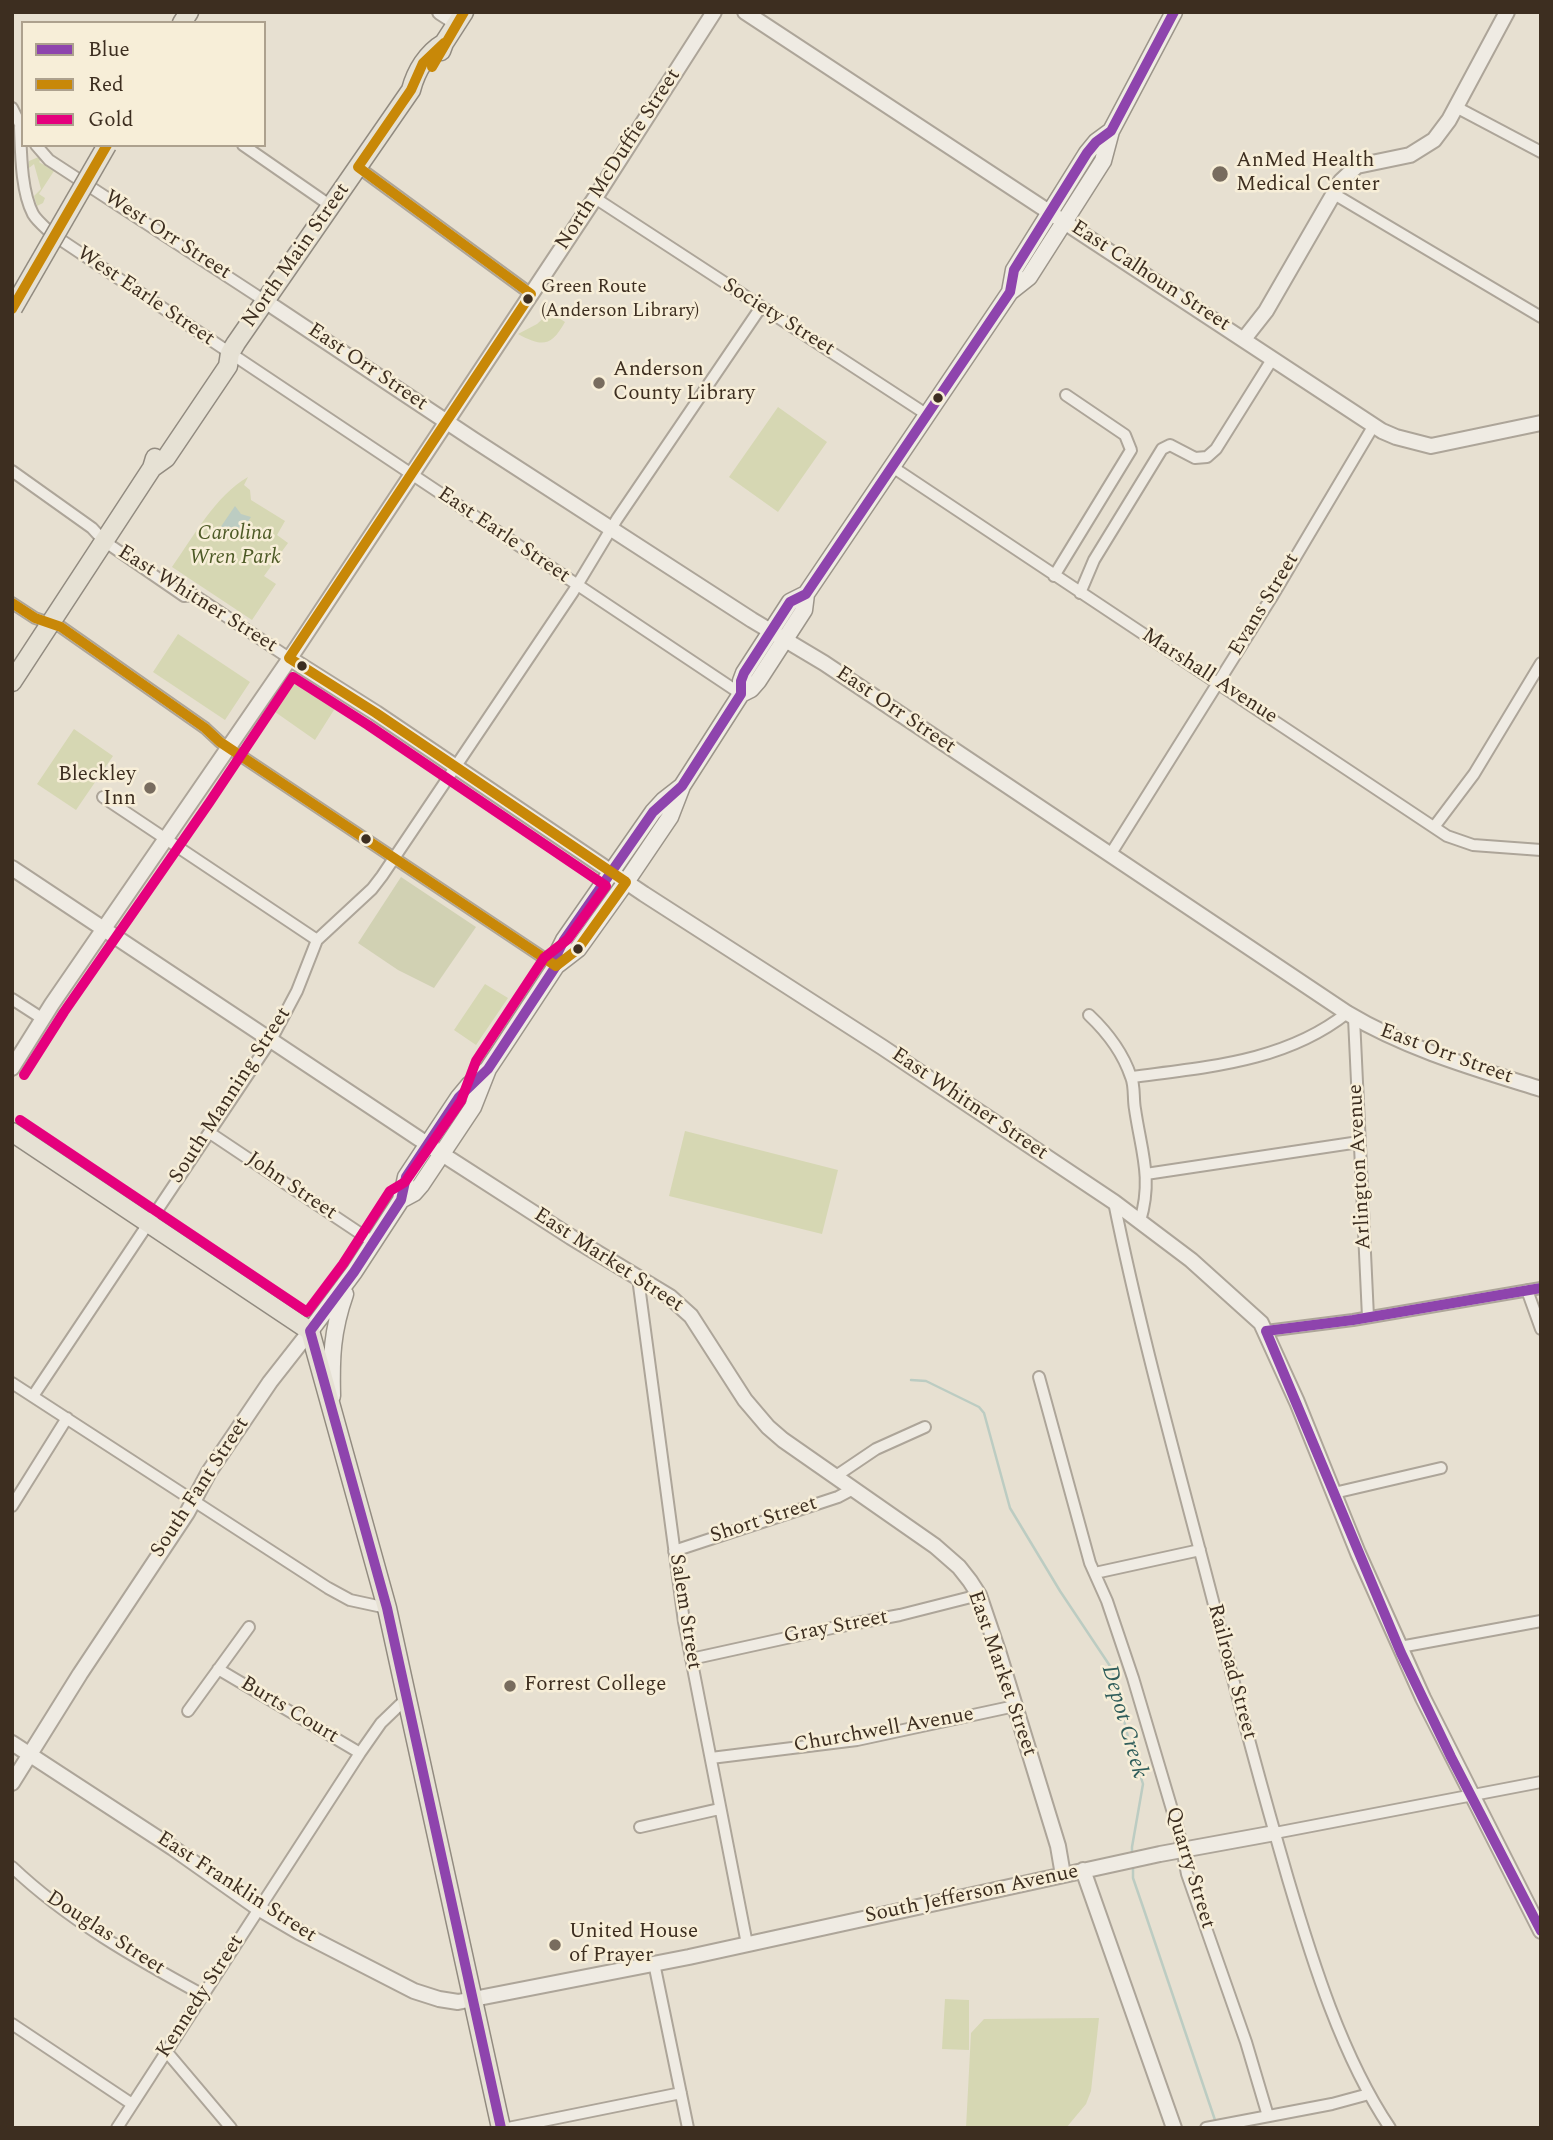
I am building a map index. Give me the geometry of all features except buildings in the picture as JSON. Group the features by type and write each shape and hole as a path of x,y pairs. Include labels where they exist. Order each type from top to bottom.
{"main road":[{"path":"682,786 741,694 744,673 778,635 790,603 806,594 1010,292 1029,277 1058,217 1103,161 1111,131 1174,12"},
{"name":"North Main Street","path":"12,681 52,624 152,468 157,452 219,358 230,353 411,90 422,82 440,56 443,43 460,18"},
{"path":"13,308 106,147"},
{"name":"South Fant Street","path":"556,967 558,952 564,940 653,812 682,786"},
{"name":"South Fant Street","path":"310,1331 354,1272 401,1200 422,1185 473,1107 488,1069 556,967 578,948 670,817 682,786"},
{"name":"South Fant Street","path":"401,1200 406,1177 464,1091 488,1069"},
{"path":"12,1132 310,1331 387,1608 501,2128"},
{"path":"332,1409 334,1328 354,1272"}],"street":[{"path":"440,12 460,18"},
{"name":"North McDuffie Street","path":"12,1068 229,748 595,198 714,12"},
{"name":"East Calhoun Street","path":"745,12 1396,438 1431,446 1541,423"},
{"path":"1244,339 1266,311 1341,181 1357,166 1410,155 1434,141 1456,107 1507,12"},
{"path":"1456,107 1541,152"},
{"path":"12,108 21,129"},
{"name":"West Earle Street","path":"21,129 21,162 33,215 52,234 230,353"},
{"name":"West Orr Street","path":"38,147 49,160 265,300"},
{"path":"246,147 331,206"},
{"path":"358,167 530,294"},
{"path":"1334,194 1541,317"},
{"name":"Society Street","path":"595,198 926,414"},
{"name":"East Orr Street","path":"265,300 445,421 778,635 1350,1015 1428,1053 1541,1088"},
{"name":"South Manning Street","path":"33,1396 271,1040 297,991 317,940 372,889 394,859 577,586 617,519 761,307"},
{"name":"East Earle Street","path":"230,353 741,694"},
{"path":"1080,593 1094,560 1162,449 1170,445 1195,458 1207,457 1216,449 1273,358"},
{"path":"1054,576 1131,450 1125,435 1066,395"},
{"name":"Evans Street","path":"1110,855 1273,595 1374,425"},
{"name":"Marshall Avenue","path":"891,466 1447,836 1473,845 1541,850"},
{"name":"East Whitner Street","path":"12,471 92,528 104,541 184,596 194,595 376,713 612,872 1115,1202 1191,1260 1261,1323 1400,1647 1472,1797 1541,1930"},
{"path":"12,603 35,618 61,627 184,713 229,748 556,967"},
{"path":"1434,827 1474,774 1541,663"},
{"path":"103,797 317,940"},
{"name":"East Market Street","path":"12,867 443,1154 670,1297 691,1316 745,1400 768,1427 947,1556 979,1595 1058,1846 1063,1875"},
{"path":"12,999 43,1019"},
{"path":"1089,1015 1117,1047 1132,1077 1134,1107 1146,1174 1146,1199 1140,1221"},
{"path":"1132,1077 1234,1063 1274,1053 1325,1030 1350,1015"},
{"name":"Arlington Avenue","path":"1350,1015 1368,1317"},
{"name":"John Street","path":"210,1133 373,1242"},
{"path":"1146,1174 1359,1142"},
{"name":"Railroad Street","path":"1115,1202 1200,1550 1303,1931 1328,2004 1369,2094 1390,2128"},
{"name":"Salem Street","path":"638,1278 691,1659 747,1944"},
{"path":"1265,1331 1541,1288"},
{"path":"1528,1290 1541,1329"},
{"name":"South Fant Street","path":"12,1783 270,1382 310,1331"},
{"name":"Quarry Street","path":"1039,1377 1090,1563 1107,1601 1133,1678 1187,1874 1246,2042 1268,2116"},
{"path":"13,1386 33,1396 328,1588 350,1600 387,1608"},
{"path":"12,1506 67,1418"},
{"name":"Short Street","path":"836,1476 876,1449 925,1427"},
{"path":"1334,1493 1441,1468"},
{"name":"Short Street","path":"674,1550 838,1497 853,1489"},
{"path":"1095,1573 1200,1550"},
{"name":"Gray Street","path":"691,1659 900,1615 979,1595"},
{"path":"1400,1647 1541,1621"},
{"name":"Burts Court","path":"188,1711 249,1627"},
{"name":"Burts Court","path":"218,1669 360,1753"},
{"name":"Kennedy Street","path":"117,2128 360,1753 381,1723 408,1697"},
{"name":"Churchwell Avenue","path":"710,1758 857,1740 1015,1706"},
{"name":"East Franklin Street","path":"12,1743 173,1848 258,1908 337,1953 414,1991 448,2001 473,2001"},
{"name":"South Jefferson Avenue","path":"473,2001 1083,1870 1541,1782"},
{"path":"640,1827 719,1809"},
{"name":"Douglas Street","path":"12,1867 76,1919 131,1955 203,1995"},
{"path":"1083,1870 1174,2128"},
{"path":"654,1964 688,2128"},
{"path":"12,2024 132,2104"},
{"path":"166,2051 231,2128"},
{"path":"508,2128 681,2094"},
{"path":"1214,2126 1332,2104 1369,2094"}],"green space":[{"path":"41,156 43,158 39,162 54,171 39,194 45,198 43,203 37,206 34,196 41,189 34,164 29,168 28,166 29,161"},
{"path":"550,312 565,322 550,340 540,343 518,334 537,324"},
{"path":"778,407 827,442 778,512 729,477"},
{"name":"Carolina Wren Park","path":"248,477 244,485 250,490 251,500 285,521 277,535 288,543 264,576 276,584 252,620 172,567 215,506"},
{"path":"178,634 250,682 225,720 153,672"},
{"path":"292,673 339,702 315,740 268,707"},
{"path":"74,729 113,756 76,810 37,784"},
{"path":"401,877 476,927 434,988 398,970 358,943"},
{"path":"485,984 508,998 476,1045 454,1030"},
{"path":"685,1131 838,1170 822,1234 669,1196"},
{"path":"945,1999 969,2000 969,2050 942,2049"},
{"path":"1099,2018 1091,2091 1086,2104 1066,2128 966,2128 971,2033 984,2019"}],"shaded area":[{"path":"235,506 241,514 251,517 236,540 228,537 220,528"}],"waterway":[{"name":"Depot Creek","path":"911,1380 926,1381 979,1407 984,1413 1010,1508 1060,1591 1112,1669 1127,1733 1143,1784 1132,1856"},
{"name":"Depot Creek","path":"1133,1867 1133,1878 1216,2123"}],"transit line":[{"name":"Red","path":"432,67 464,12"},
{"name":"Blue","path":"501,2128 387,1608 310,1331 354,1272 401,1200 406,1177 459,1097 488,1069 556,966 558,952 564,940 653,812 682,786 741,694 744,673 790,602 806,594 1010,292 1014,270 1087,153 1111,131 1174,12"},
{"name":"Red","path":"12,603 35,618 61,627 205,728 220,742 556,966 578,949 626,882 376,713 289,658 531,294 358,167 411,90 423,63 444,43"},
{"name":"Red","path":"12,309 106,147"},
{"name":"Gold","path":"20,1120 307,1312 343,1264 390,1191 405,1182 461,1101 476,1061 544,958 568,939 606,886 293,677 64,1012 24,1075"},
{"name":"Blue","path":"1541,1288 1353,1320 1266,1331 1401,1653 1451,1757 1541,1931"}],"place":[{"name":"AnMed Health Medical Center","path":"1220,174"},
{"name":"Green Route (Anderson Library)","path":"528,299"},
{"name":"Anderson County Library","path":"599,383"},
{"name":"Bleckley Inn","path":"150,788"},
{"name":"Forrest College","path":"510,1686"},
{"name":"United House of Prayer","path":"555,1945"}]}
